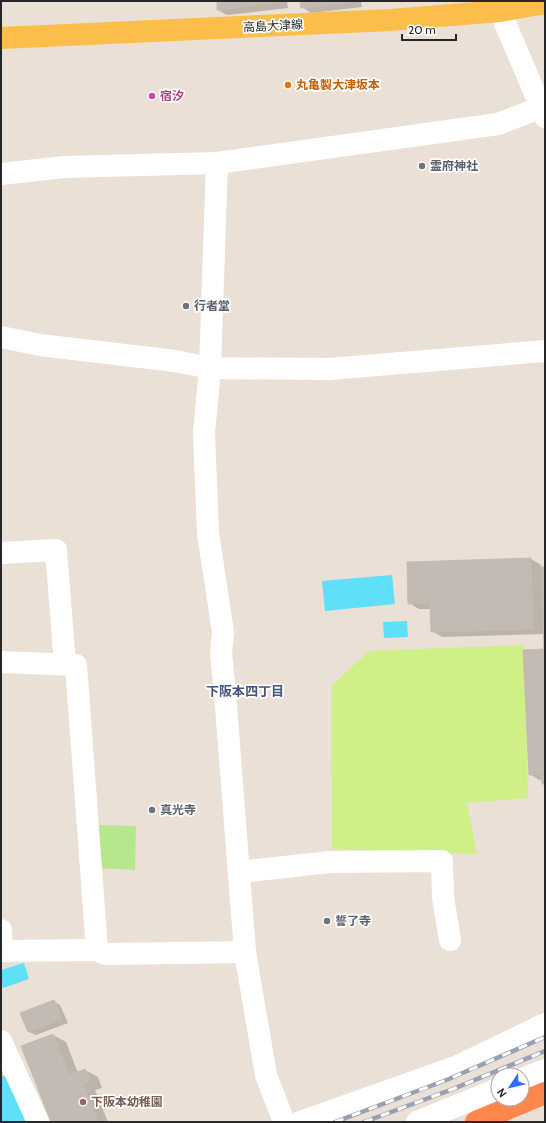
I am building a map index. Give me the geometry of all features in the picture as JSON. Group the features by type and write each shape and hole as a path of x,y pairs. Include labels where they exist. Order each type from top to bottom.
{"highway":[{"path":"476,1122 545,1093"}],"main road":[{"name":"高島大津線","path":"1,38 391,20 500,11 545,3"}],"street":[{"path":"1,174 64,167 217,163 498,124 543,112 500,11"},
{"path":"217,163 210,368 204,433 208,533 223,632 221,653 245,952 266,1075 284,1122"},
{"path":"1,337 40,345 175,362 210,368 329,369 545,351"},
{"path":"1,553 56,550 66,664"},
{"path":"1,662 76,665 97,950"},
{"path":"239,872 330,862 442,861 443,897 450,940"},
{"path":"1,944 97,950 105,954 245,952"},
{"path":"300,1122 458,1066 545,1024"},
{"path":"1,1041 38,1122"},
{"path":"530,1076 545,1070"},
{"path":"418,1122 490,1092"}],"green space":[{"path":"524,645 528,798 467,803 477,854 332,849 331,686 369,651"},
{"path":"95,825 136,826 135,870 99,868"}],"water":[{"path":"392,575 395,604 325,611 322,581"},
{"path":"407,621 408,637 384,638 383,622"},
{"path":"24,963 29,979 3,988 1,981 1,970"}],"building":[{"path":"217,1 279,1 279,2 217,10"},
{"path":"300,1 352,1 353,2 301,8"},
{"path":"531,558 533,629 431,632 430,603 408,604 407,562"},
{"path":"541,567 545,567 545,784 542,784 541,774 529,775 523,650 544,649"},
{"path":"54,1000 62,1019 28,1032 20,1013"},
{"path":"53,1034 69,1075 85,1069 90,1080 83,1083 98,1122 51,1122 21,1046"}],"waterway":[{"path":"1,1092 14,1122"}],"railway":[{"path":"335,1122 449,1079 545,1037"},
{"path":"364,1122 453,1089 545,1051"}],"place":[{"name":"丸亀製大津坂本","path":"288,85"},
{"name":"宿汐","path":"152,96"},
{"name":"霊府神社","path":"422,166"},
{"name":"行者堂","path":"186,306"},
{"name":"真光寺","path":"152,810"},
{"name":"誓了寺","path":"327,921"},
{"name":"下阪本幼稚園","path":"83,1102"}],"district":[{"name":"下阪本四丁目","path":"245,691"}]}
